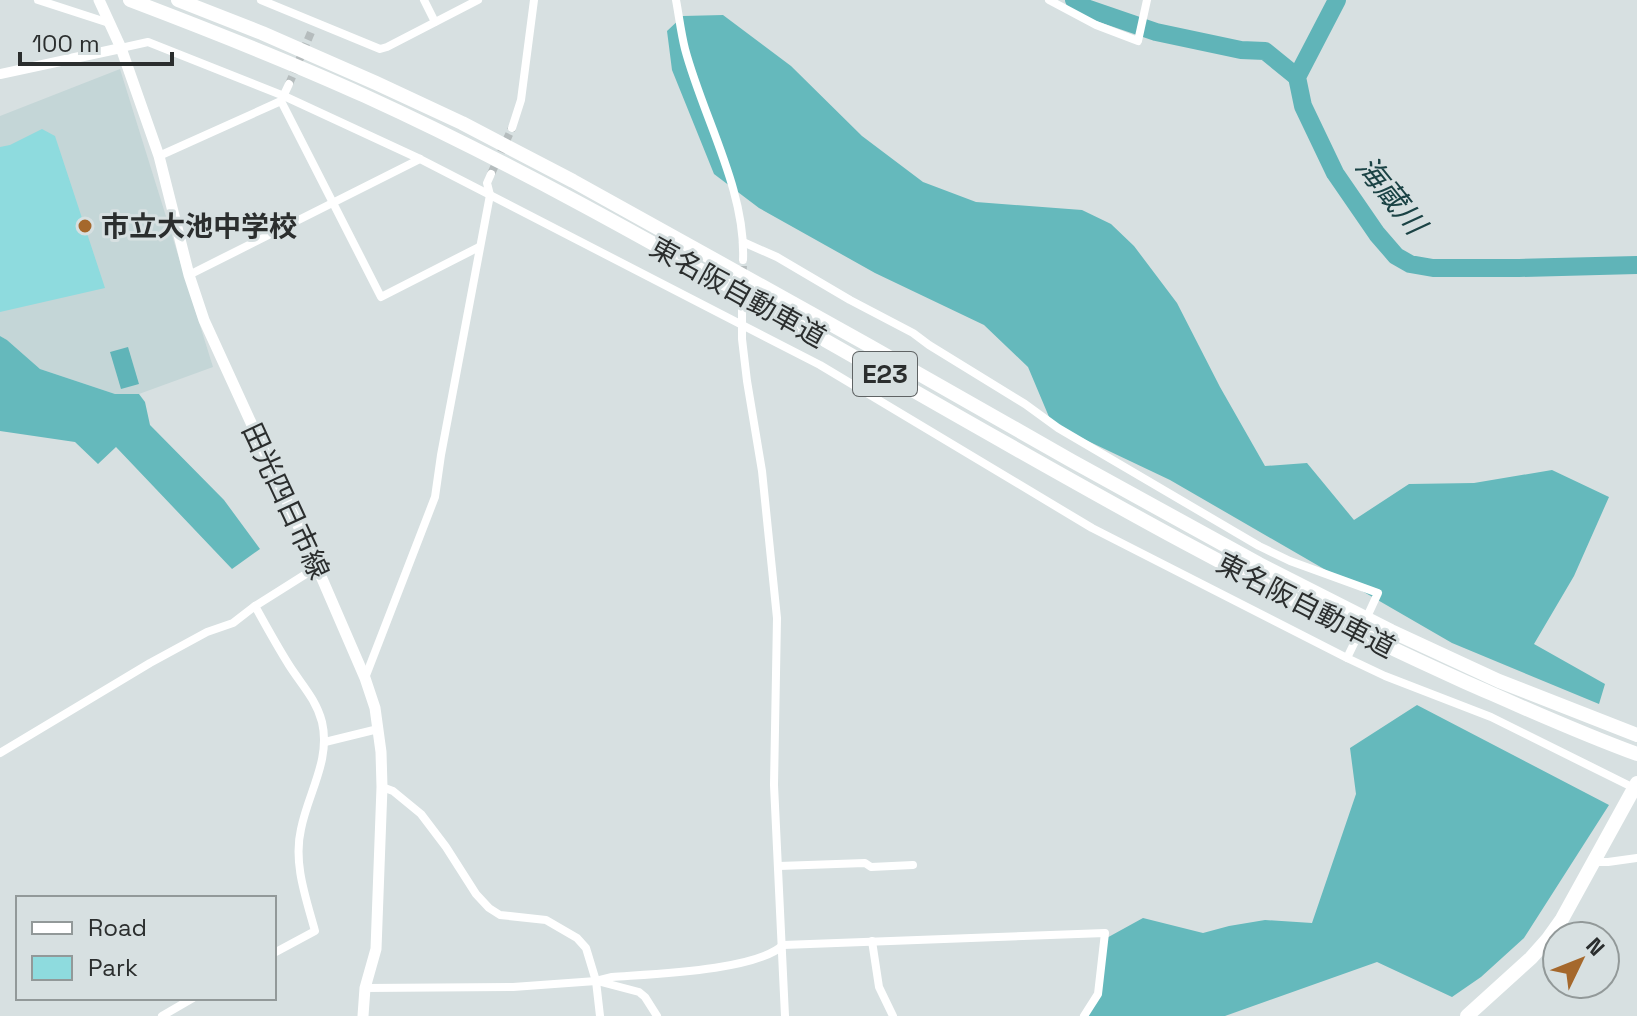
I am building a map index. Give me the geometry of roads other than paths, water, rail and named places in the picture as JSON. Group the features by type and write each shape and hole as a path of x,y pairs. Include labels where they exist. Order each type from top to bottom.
{"highway":[{"name":"東名阪自動車道","path":"130,0 255,48 454,139 579,203 1251,579 1385,646 1637,754"},
{"name":"東名阪自動車道","path":"178,0 262,33 462,123 573,181 1259,564 1499,681 1637,735"},
{"path":"1467,1016 1547,940 1562,919 1636,786"}],"main road":[{"name":"田光四日市線","path":"99,0 121,48 159,156 189,275 204,320 317,567 375,708 382,787 376,949 365,988 363,1016"}],"street":[{"path":"38,0 109,23"},
{"path":"261,0 314,26 380,49 478,0"},
{"path":"424,0 435,22"},
{"path":"512,128 521,100 534,0"},
{"path":"676,0 685,49 733,189 743,242 743,260"},
{"path":"1049,0 1096,25 1138,41 1145,2"},
{"path":"0,74 148,42 282,98 420,159 820,365 1092,528 1385,676 1491,717 1636,786"},
{"path":"159,156 282,98 289,84"},
{"path":"282,98 381,297 479,247"},
{"path":"189,275 420,159"},
{"path":"365,678 435,497 490,195 487,183 491,174"},
{"path":"743,242 777,257 913,333 1058,428 1259,546 1290,561 1378,593 1348,656"},
{"path":"742,310 747,381 762,471 777,618 774,785 785,1016"},
{"path":"0,753 150,663 207,632 233,623 317,567"},
{"path":"255,606 290,668 314,701 322,721 325,742 298,848 301,879 315,931 276,952"},
{"path":"325,742 378,729"},
{"path":"382,787 393,791 421,814 489,908 500,915 546,920 577,938 586,948 596,981 600,1016"},
{"path":"1593,862 1637,858"},
{"path":"779,866 913,865"},
{"path":"365,988 513,987 596,981 739,964 776,951 783,945 1105,933 1098,994 1084,1016"},
{"path":"872,941 879,987 893,1016"},
{"path":"596,981 639,992 657,1016"},
{"path":"162,1016 190,1000"}],"waterway":[{"path":"1074,0 1086,8 1156,32 1241,50 1265,51 1297,77"},
{"name":"海蔵川","path":"1337,0 1297,77 1303,106 1335,173 1396,256 1410,264 1433,268 1637,265"}],"tunnel":[{"path":"289,84 312,30"},
{"path":"491,174 512,128"},
{"path":"742,310 743,260"}],"place":[{"name":"市立大池中学校","path":"85,226"}]}
